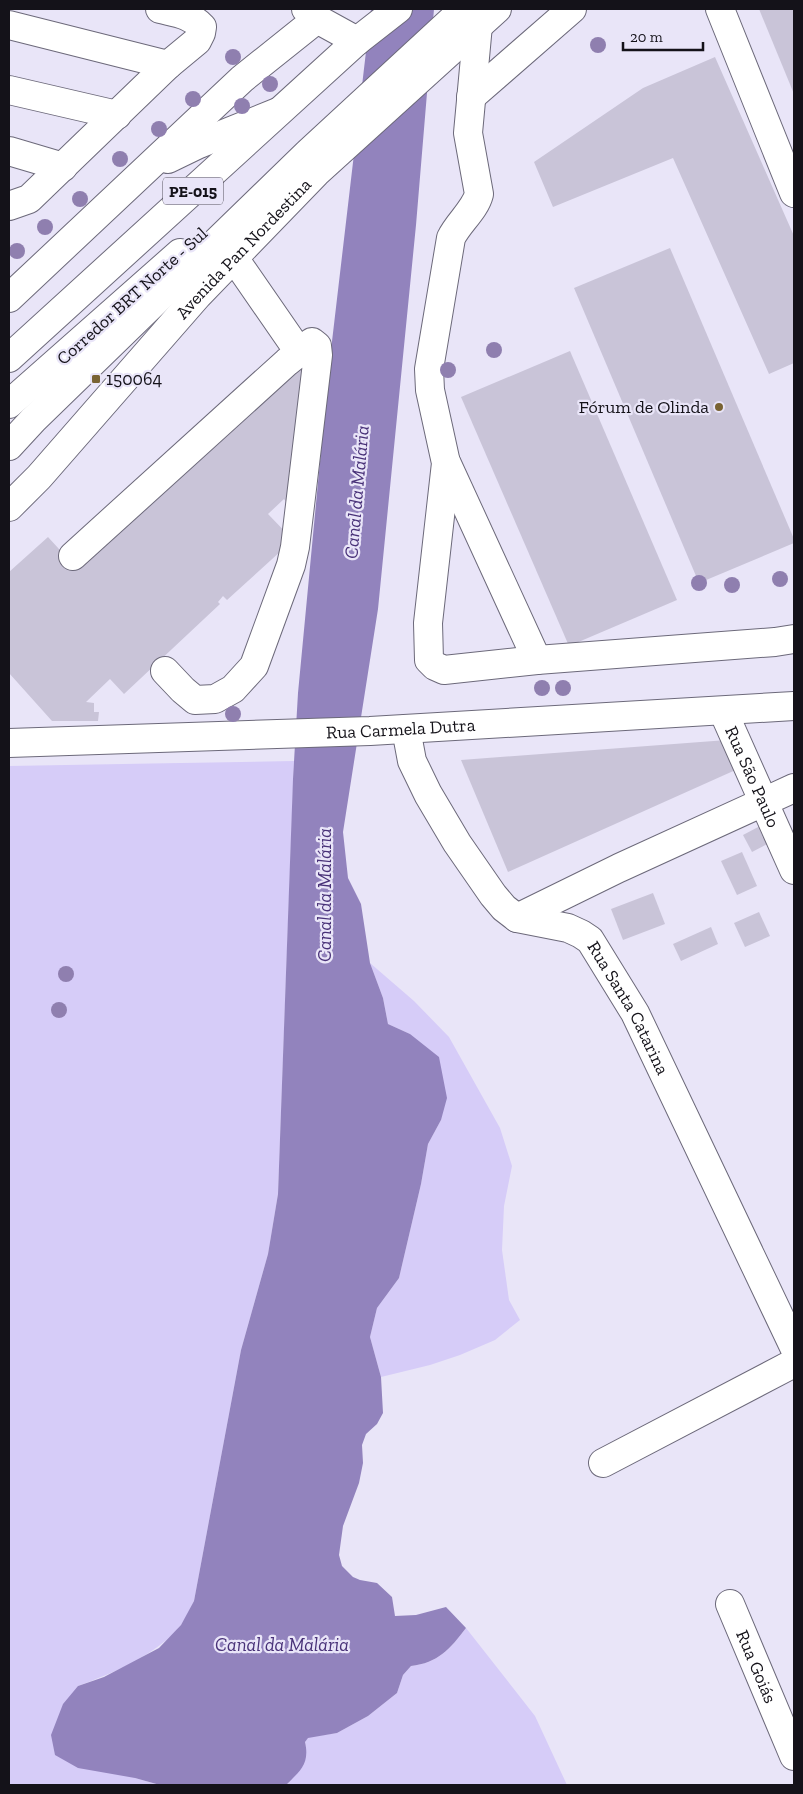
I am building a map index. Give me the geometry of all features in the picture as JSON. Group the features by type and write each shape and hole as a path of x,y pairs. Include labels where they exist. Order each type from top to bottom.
{"main road":[{"path":"9,206 29,199 168,65 197,41 202,26 190,16 160,9"},
{"name":"PE-015","path":"9,358 367,34 398,9"},
{"path":"471,97 572,9"},
{"path":"720,9 794,193"},
{"path":"12,291 314,12 367,34"},
{"path":"464,14 471,97 468,133 479,194 477,200 451,238 429,369 430,390 446,463 537,660"},
{"path":"9,446 94,361 308,158 464,14"},
{"name":"Avenida Pan Nordestina","path":"9,507 39,477 198,295 234,258 308,158 450,51 464,14"},
{"path":"9,25 168,65"},
{"path":"9,90 117,115"},
{"path":"144,171 199,144 282,111"},
{"path":"9,151 63,167"},
{"name":"Corredor BRT Norte - Sul","path":"9,404 308,158"},
{"path":"234,258 299,352"},
{"path":"94,361 198,295"},
{"path":"73,556 299,352 312,342 317,346 318,355 295,547 291,565 254,666 233,689 215,699 195,700 165,671"},
{"path":"446,463 428,623 429,660 435,666 444,670 537,660 794,639"},
{"name":"Rua Carmela Dutra","path":"9,743 370,731 794,706"},
{"name":"Rua São Paulo","path":"723,711 794,870"},
{"path":"406,729 412,761 428,794 457,843 493,895 504,908 517,918 628,864 794,788"},
{"name":"Rua Santa Catarina","path":"517,918 568,928 590,940 635,1013 785,1308 794,1347"},
{"path":"603,1463 794,1363"},
{"name":"Rua Goiás","path":"730,1604 794,1756"}],"shaded area":[{"path":"294,761 278,1194 268,1254 241,1350 194,1601 181,1625 160,1645 120,1669 78,1686 135,1778 160,1785 9,1785 9,766"},
{"path":"370,963 414,1001 449,1037 500,1128 512,1166 504,1206 502,1250 509,1300 520,1320 495,1340 460,1355 430,1365 381,1377 370,1337 377,1308 399,1278 421,1184 428,1144 441,1120 410,1034 388,1024 383,998"},
{"path":"466,1628 535,1716 567,1785 286,1785 302,1766 306,1749 305,1742 308,1737 337,1733 368,1716 397,1693 403,1675 411,1666 429,1662 443,1654"}],"water":[{"name":"Canal da Malária","path":"371,9 434,9 416,225 378,609 343,832 348,878 361,904 370,963 383,998 388,1024 410,1034 439,1057 447,1098 441,1120 428,1144 421,1184 399,1278 377,1308 370,1337 381,1377 383,1413 377,1424 366,1434 362,1445 363,1463 359,1483 343,1526 339,1555 342,1566 353,1577 377,1583 392,1597 395,1616 416,1615 446,1607 466,1628 443,1654 429,1662 411,1666 403,1675 397,1693 368,1716 337,1733 308,1738 305,1742 305,1762 286,1785 160,1785 135,1778 78,1768 55,1755 51,1735 63,1704 78,1686 104,1677 159,1648 181,1625 194,1601 241,1350 268,1254 278,1194 293,779 298,693 329,367"}],"building":[{"path":"759,9 794,9 794,94"},
{"path":"715,57 794,236 794,363 769,374 673,158 553,207 534,162 643,88"},
{"path":"670,248 794,539 794,543 699,583 574,288"},
{"path":"307,351 290,507 284,499 268,514 293,540 227,600 223,596 218,602 220,604 124,694 110,679 86,702 94,703 94,712 99,712 98,721 52,721 9,673 9,572 48,537 70,561"},
{"path":"570,351 677,600 569,646 461,397"},
{"path":"727,740 740,768 508,872 461,760"},
{"path":"762,825 771,842 752,852 743,835"},
{"path":"742,852 757,886 737,895 721,861"},
{"path":"653,893 665,924 623,940 611,909"},
{"path":"759,912 770,936 745,947 734,923"},
{"path":"711,927 718,944 681,961 673,944"}],"place":[{"name":"150064","path":"96,379"},
{"name":"Fórum de Olinda","path":"719,407"}]}
